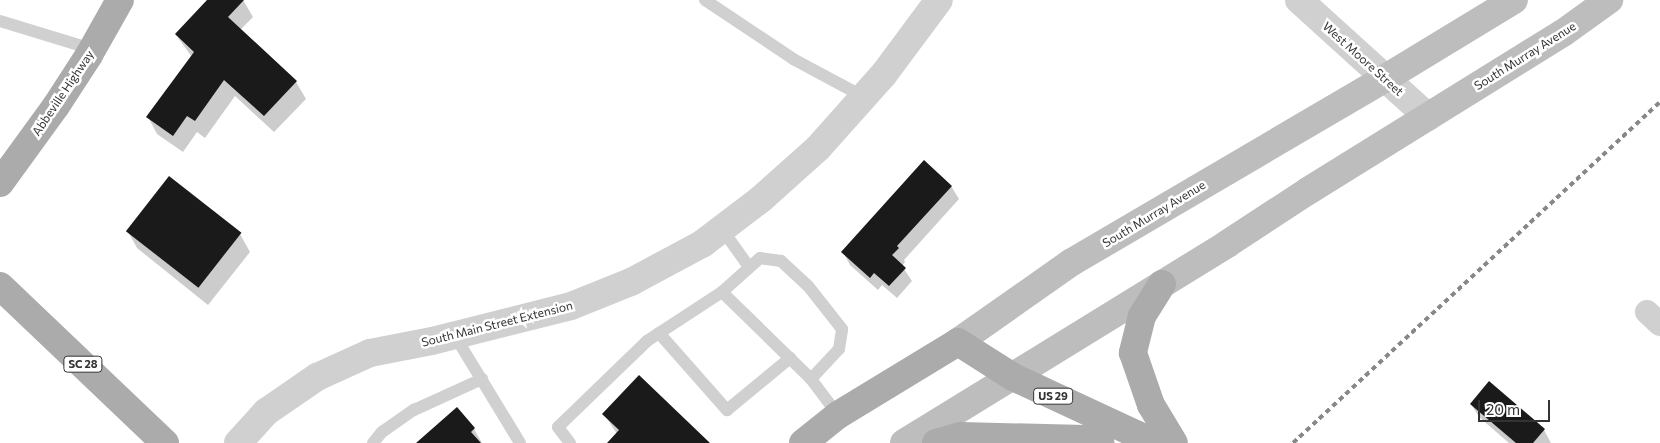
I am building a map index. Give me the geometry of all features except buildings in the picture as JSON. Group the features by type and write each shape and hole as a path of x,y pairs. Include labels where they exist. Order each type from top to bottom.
{"main road":[{"name":"Abbeville Highway","path":"0,183 56,106 92,50 120,0"},
{"name":"South Murray Avenue","path":"804,443 838,415 958,342 1072,262 1384,79 1514,0"},
{"name":"South Murray Avenue","path":"904,443 1013,377 1563,33 1609,0"},
{"path":"1162,284 1142,316 1133,353 1151,404 1174,443"},
{"name":"SC 28","path":"0,286 165,443"},
{"name":"US 29","path":"958,342 1013,377 1138,435 1151,443"},
{"path":"936,443 962,436 1085,439 1100,443"}],"street":[{"name":"South Main Street Extension","path":"238,443 266,412 317,376 370,353 455,336 579,303 631,282 702,244 761,199 818,148 884,74 939,0"},
{"name":"West Moore Street","path":"1299,0 1428,117"}],"lane":[{"path":"705,0 795,60 864,97"},
{"path":"0,21 92,50"},
{"path":"722,229 750,266"},
{"path":"570,443 558,427 647,341 722,292 760,258 781,262 808,286 842,329 839,349 811,379"},
{"path":"722,292 811,379 838,415"},
{"path":"659,333 727,410 790,358"},
{"path":"455,336 520,443"},
{"path":"373,443 382,432 414,410 482,379"}],"railway":[{"path":"1293,443 1660,102"}]}
